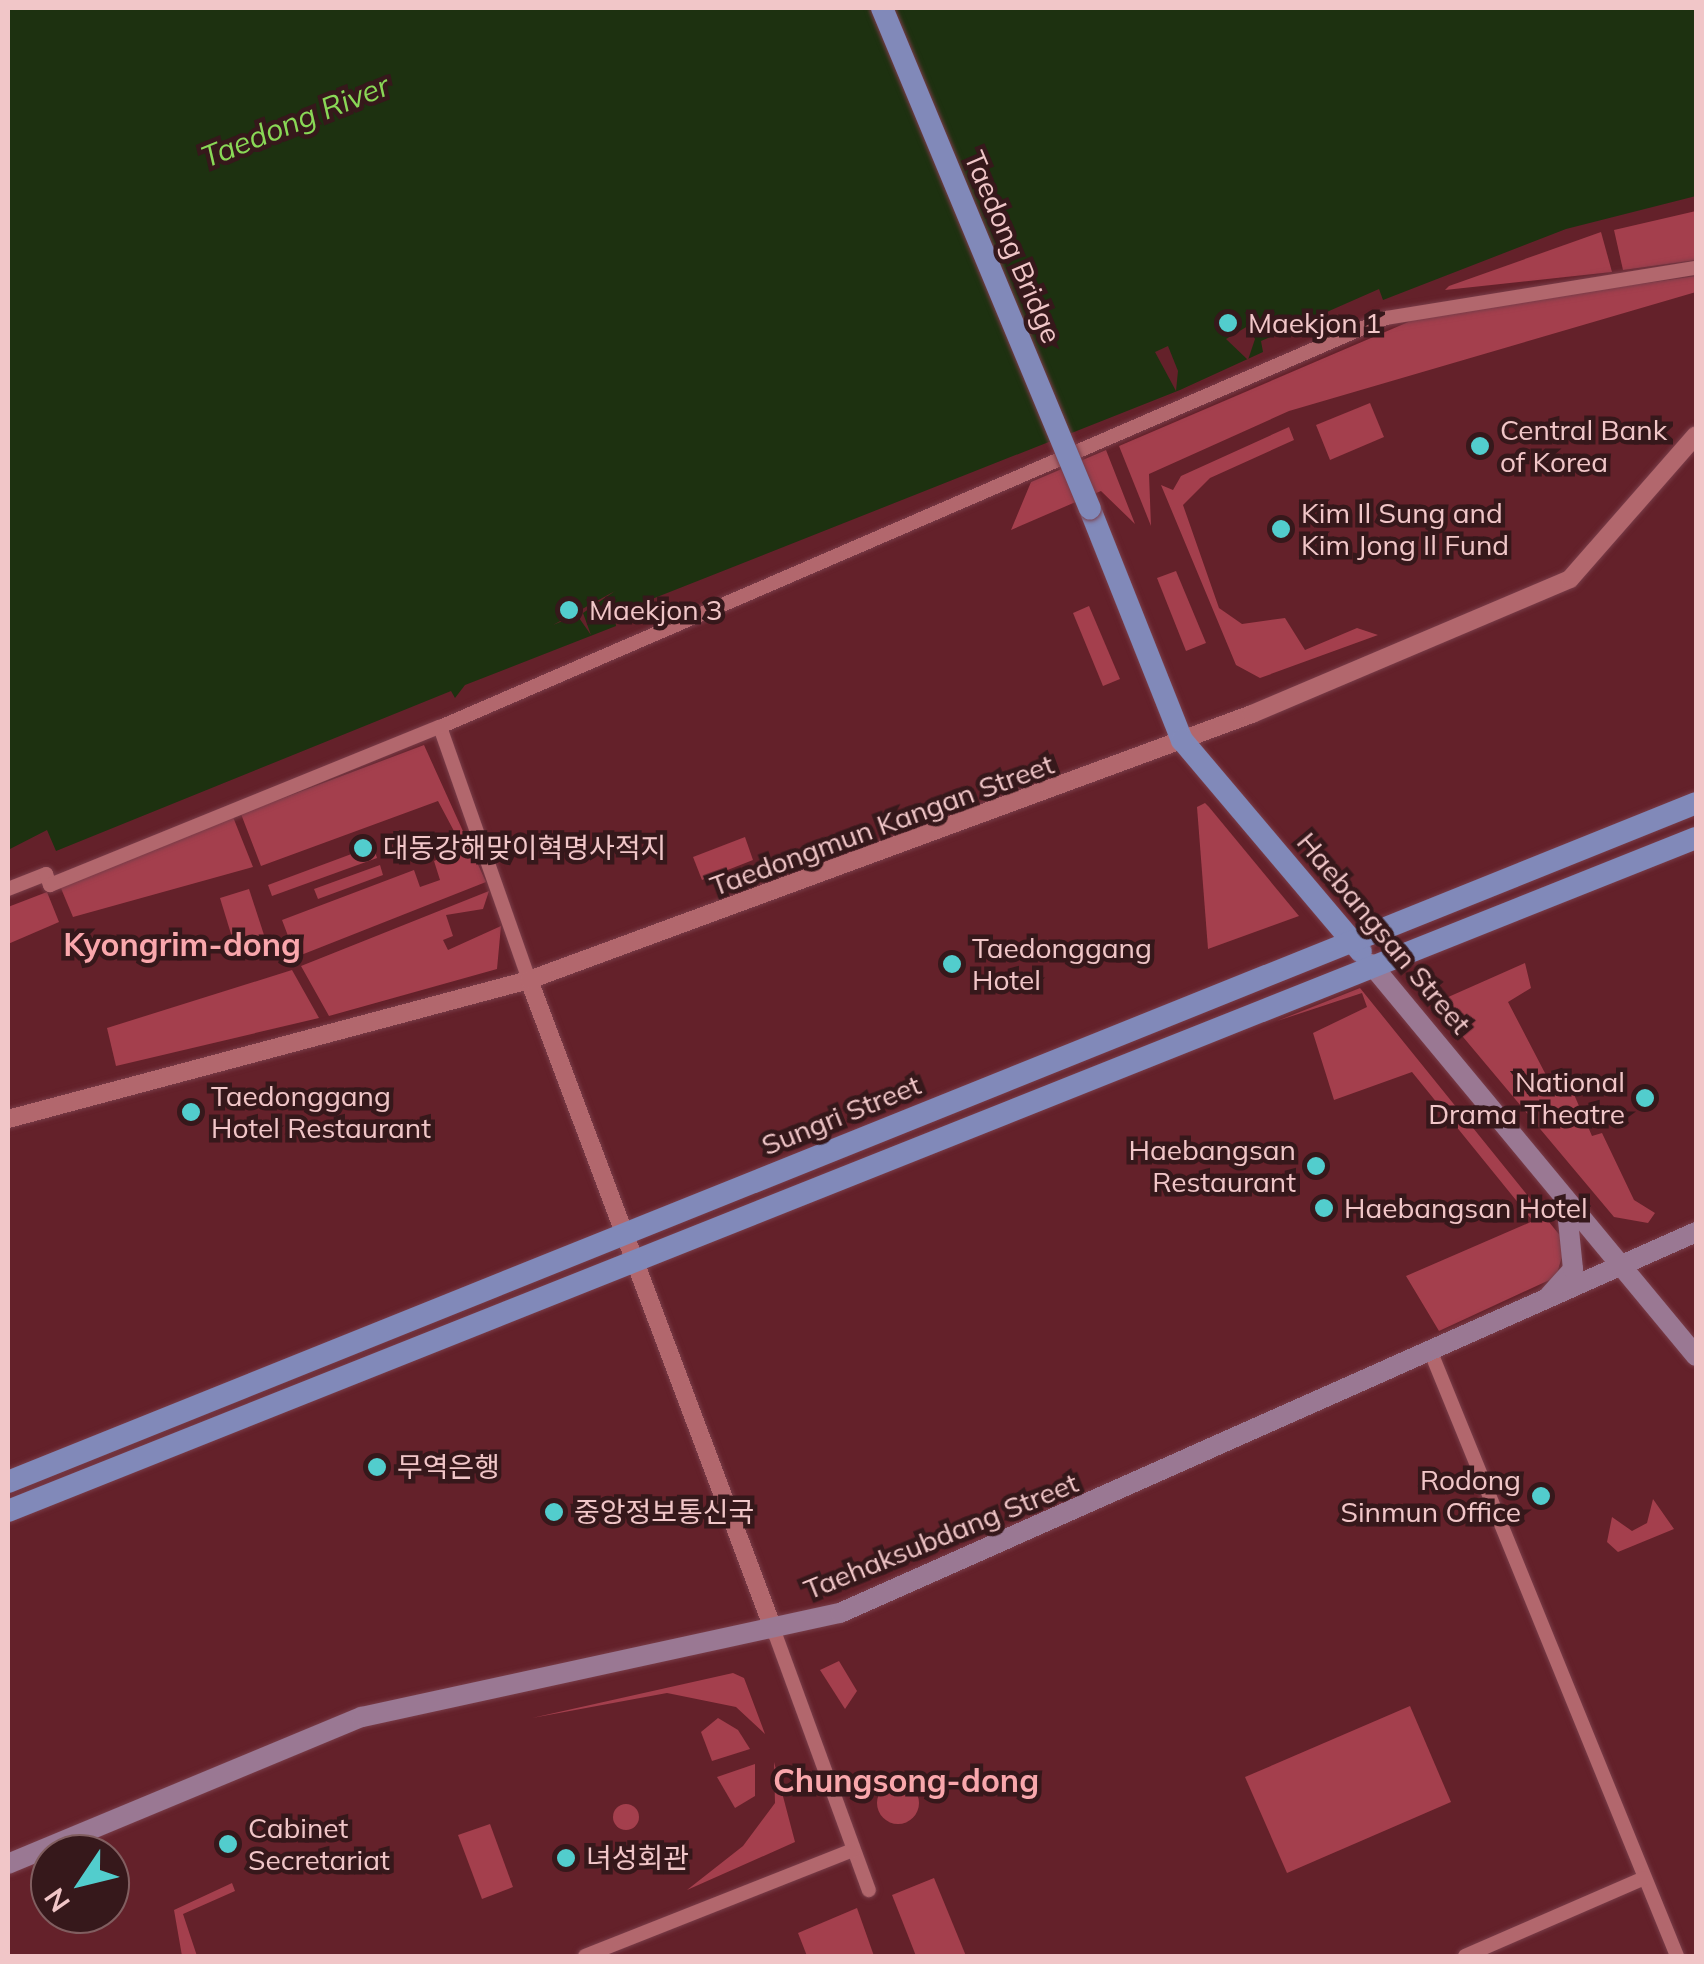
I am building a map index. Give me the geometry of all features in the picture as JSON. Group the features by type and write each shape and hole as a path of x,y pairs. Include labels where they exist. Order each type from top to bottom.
{"main road":[{"name":"Taedong Bridge","path":"882,8 1090,509"},
{"name":"Haebangsan Street","path":"1090,509 1182,740 1625,1266 1696,1356"},
{"name":"Sungri Street","path":"8,1482 1696,803"},
{"name":"Sungri Street","path":"8,1512 1371,964 1696,838"},
{"path":"1527,1314 1573,1269 1576,1236 1564,1195"},
{"name":"Taehaksubdang Street","path":"8,1864 362,1717 774,1631 840,1612 1527,1314 1696,1232"}],"street":[{"path":"8,889 46,874 50,886 440,727 1386,318 1696,268"},
{"name":"Taedongmun Kangan Street","path":"8,1119 529,980 1182,740 1548,593 1595,557 1696,435"},
{"path":"440,727 620,1235 774,1631 869,1890"},
{"path":"1432,1355 1677,1956"},
{"path":"585,1956 853,1850"},
{"path":"1465,1956 1644,1878"}],"shaded area":[{"path":"1696,211 1696,260 1623,270 1614,230"},
{"path":"1601,232 1612,272 1445,290 1449,286"},
{"path":"1696,276 1696,292 1289,411 1149,474 1151,526 1119,446 1427,314"},
{"path":"1370,403 1384,437 1330,460 1316,425"},
{"path":"1289,427 1294,440 1210,478 1183,505 1219,608 1242,624 1285,618 1305,650 1357,628 1378,635 1260,678 1236,665 1161,485 1173,490 1181,476"},
{"path":"1106,450 1135,524 1101,491 1011,530 1031,482"},
{"path":"1176,571 1206,643 1186,651 1157,578"},
{"path":"1089,606 1120,679 1103,686 1073,613"},
{"path":"424,745 486,882 296,957 282,920 414,870 420,887 440,880 434,861 463,848 438,801 261,866 241,814"},
{"path":"1205,803 1299,916 1208,949 1197,807"},
{"path":"233,817 253,867 73,917 60,886"},
{"path":"745,837 753,860 702,880 693,857"},
{"path":"373,846 377,858 272,896 268,885"},
{"path":"380,865 383,875 318,899 314,889"},
{"path":"249,889 265,938 235,947 220,898"},
{"path":"489,891 483,909 446,915 453,936 443,940 448,950 501,926 497,969 329,1016 301,966"},
{"path":"47,892 59,922 8,944 8,907"},
{"path":"1525,963 1531,988 1508,1002 1546,1075 1563,1069 1592,1136 1602,1133 1634,1200 1655,1213 1648,1223 1614,1217 1448,1019 1446,998"},
{"path":"292,970 319,1018 116,1066 107,1028"},
{"path":"1360,988 1566,1243 1556,1277 1439,1331 1406,1276 1533,1221 1412,1072 1334,1100 1313,1033 1367,1007 1362,993 1277,1021"},
{"path":"1653,1499 1674,1529 1618,1552 1607,1542 1612,1517 1632,1531 1647,1523"},
{"path":"839,1661 857,1691 845,1709 820,1670"},
{"path":"733,1673 744,1678 765,1734 736,1707 667,1693 532,1718"},
{"path":"1410,1706 1451,1802 1287,1873 1245,1777"},
{"path":"718,1718 738,1730 750,1749 712,1761 701,1732"},
{"path":"774,1762 795,1842 687,1890 743,1846 775,1803"},
{"path":"755,1764 755,1796 735,1808 717,1777"},
{"path":"898,1782 913,1788 919,1803 913,1818 898,1824 883,1818 877,1803 883,1788"},
{"path":"626,1804 635,1808 639,1817 635,1826 626,1830 617,1826 613,1817 617,1808"},
{"path":"490,1824 513,1887 482,1899 458,1835"},
{"path":"934,1878 966,1956 916,1956 892,1895"},
{"path":"232,1883 235,1891 183,1914 197,1956 182,1956 174,1910"},
{"path":"857,1908 874,1956 807,1956 798,1933"}],"water":[{"name":"Taedong River","path":"8,8 1696,8 1696,196 1566,229 1383,300 1379,289 1261,341 1263,352 1180,390 614,614 616,626 465,685 455,698 451,691 56,851 47,830 8,850"}],"pier":[{"path":"1248,326 1255,339 1248,360 1226,339"},
{"path":"1168,346 1178,371 1176,391 1155,352"},
{"path":"615,591 583,613 591,635 577,615 553,625"}],"place":[{"name":"Maekjon 1","path":"1228,323"},
{"name":"Central Bank of Korea","path":"1480,446"},
{"name":"Kim Il Sung and Kim Jong Il Fund","path":"1281,529"},
{"name":"Maekjon 3","path":"569,610"},
{"name":"대동강해맞이혁명사적지","path":"363,848"},
{"name":"Taedonggang Hotel","path":"952,964"},
{"name":"National Drama Theatre","path":"1645,1098"},
{"name":"Taedonggang Hotel Restaurant","path":"191,1112"},
{"name":"Haebangsan Restaurant","path":"1316,1166"},
{"name":"Haebangsan Hotel","path":"1324,1208"},
{"name":"무역은행","path":"377,1467"},
{"name":"Rodong Sinmun Office","path":"1541,1496"},
{"name":"중앙정보통신국","path":"554,1512"},
{"name":"Cabinet Secretariat","path":"228,1844"},
{"name":"녀성회관","path":"566,1858"}],"district":[{"name":"Kyongrim-dong","path":"182,944"},
{"name":"Chungsong-dong","path":"906,1780"}]}
